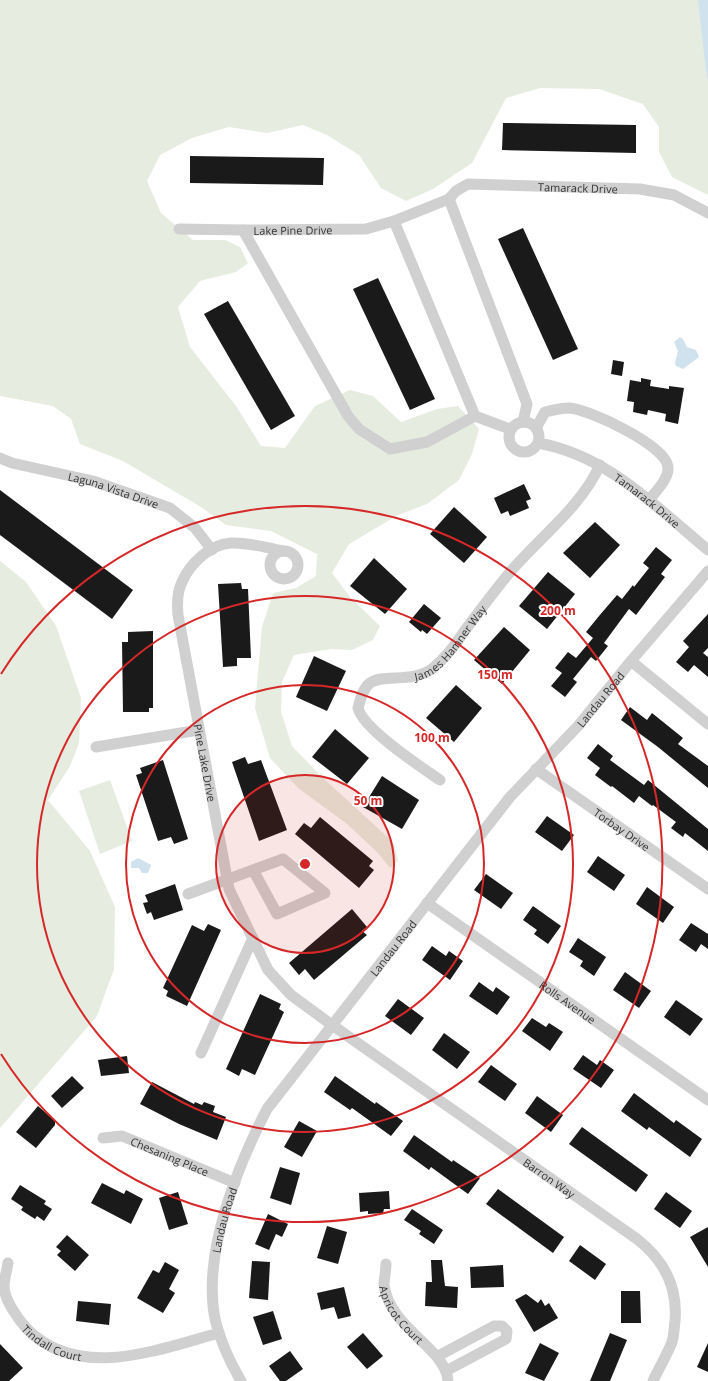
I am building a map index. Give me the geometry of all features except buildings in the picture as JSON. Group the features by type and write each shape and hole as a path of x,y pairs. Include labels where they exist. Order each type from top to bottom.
{"street":[{"name":"Tamarack Drive","path":"449,199 456,190 468,184 640,189 674,195 708,213"},
{"name":"Lake Pine Drive","path":"449,199 394,221 366,229 243,230 348,416 359,429 390,449 427,442 476,416"},
{"path":"449,199 527,404 523,422"},
{"path":"394,221 476,416 510,429"},
{"path":"179,229 243,230"},
{"path":"536,428 545,412 554,409 569,408 600,416 660,452 668,465 668,475 649,500"},
{"path":"523,422 528,422 536,428 538,433 538,443 535,447 526,452 513,448 509,439 510,429 518,423 523,422"},
{"name":"Tamarack Drive","path":"538,443 556,446 578,453 618,476 708,550"},
{"name":"Laguna Vista Drive","path":"0,458 12,463 93,481 170,508 195,528 212,550"},
{"name":"James Hamner Way","path":"440,780 388,741 363,719 358,708 365,689 369,684 376,680 414,677 433,668 448,654 512,570 580,498 594,480 600,465"},
{"name":"Pine Lake Drive","path":"284,551 241,543 230,543 212,550 201,557 189,570 182,581 177,602 178,615 229,889 268,970 291,994 332,1025"},
{"name":"Landau Road","path":"241,1381 232,1367 219,1333 213,1301 213,1271 220,1229 235,1183 256,1130 267,1109 510,797 578,726 708,571"},
{"path":"631,661 708,724"},
{"path":"96,747 199,730"},
{"name":"Torbay Drive","path":"536,769 708,889"},
{"path":"188,894 227,880 253,870 283,859 325,893 277,914 253,870"},
{"name":"Rolls Avenue","path":"428,903 708,1100"},
{"path":"201,1053 253,938"},
{"name":"Barron Way","path":"332,1025 637,1239 654,1253 669,1276 674,1291 676,1307 672,1341 653,1381"},
{"name":"Chesaning Place","path":"103,1138 122,1136 235,1183"},
{"name":"Tindall Court","path":"8,1263 4,1287 13,1310 33,1336 46,1346 61,1353 82,1359 109,1361 219,1333"},
{"name":"Apricot Court","path":"386,1264 384,1285 396,1315 413,1334 438,1356 447,1376"},
{"path":"438,1356 494,1326 502,1326 507,1331 506,1339 447,1376"}],"shaded area":[{"path":"0,0 708,0 708,195 672,177 659,152 659,127 643,104 599,89 540,88 506,98 472,163 433,189 406,201 381,188 359,155 327,135 303,125 267,133 229,127 192,138 160,155 147,181 161,213 193,240 225,240 240,247 248,263 236,272 200,281 178,307 190,347 236,406 261,446 285,448 315,406 350,390 373,396 401,422 437,409 458,406 479,429 472,454 459,480 427,504 398,515 349,544 332,573 350,597 380,626 373,640 352,650 331,649 294,655 282,682 281,712 292,746 322,777 394,843 398,861 390,868 377,852 347,824 298,788 270,758 255,708 262,627 273,593 296,588 316,576 317,554 271,531 226,525 201,507 123,461 80,444 71,419 53,406 0,396"},
{"path":"0,561 26,582 56,626 81,698 79,743 70,766 48,800 90,851 115,907 114,969 97,1016 0,1128"},
{"path":"110,780 132,841 100,854 79,791"}],"water":[{"path":"698,0 708,0 708,81 706,71"},
{"path":"680,337 683,339 687,347 696,350 699,357 683,369 676,366 675,363 678,351 674,342"},
{"path":"138,858 151,865 148,873 142,873 139,868 131,868 131,862"}]}
